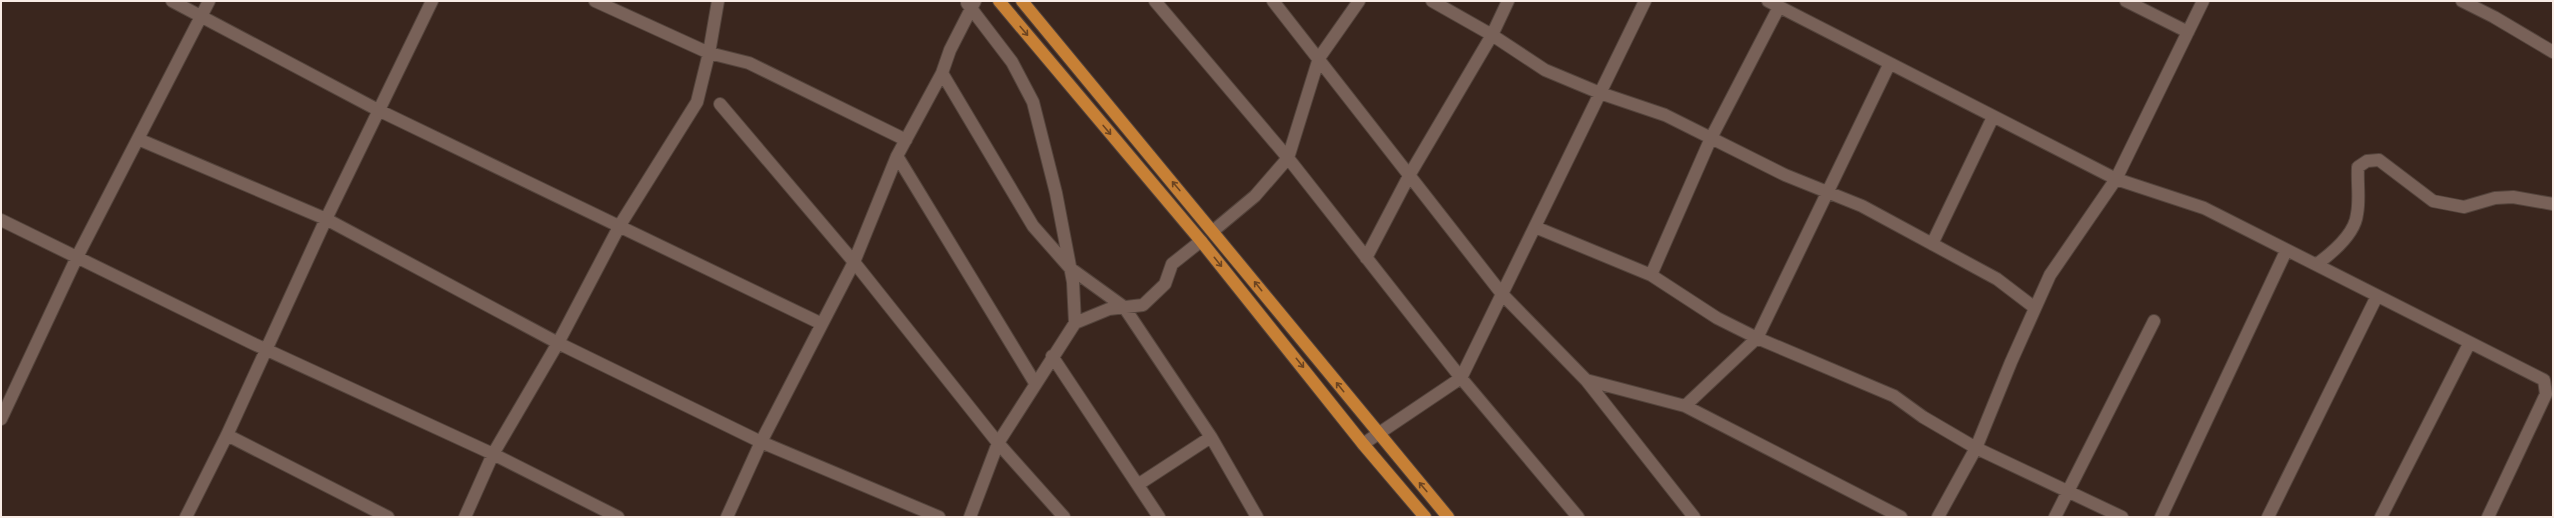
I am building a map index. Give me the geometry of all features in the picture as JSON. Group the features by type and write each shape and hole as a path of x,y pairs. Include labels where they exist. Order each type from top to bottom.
{"main road":[{"path":"999,1 1201,241 1363,444 1425,517"},
{"path":"1022,1 1213,231 1377,433 1448,517"}],"street":[{"path":"172,1 378,110 620,225 820,323"},
{"path":"1,419 77,257 209,1"},
{"path":"186,517 227,435 326,219 432,1"},
{"path":"594,1 709,53 749,63 906,140"},
{"path":"465,517 493,454 558,343 620,225 697,102 709,53 718,1"},
{"path":"1155,1 1288,158 1460,378 1578,517"},
{"path":"1273,1 1410,174 1502,294 1586,380 1683,512 1694,517"},
{"path":"1213,231 1255,196 1288,158 1319,58 1359,1"},
{"path":"1432,1 1492,35 1544,70 1600,93 1665,114 1785,175 1862,206 1998,279 2035,308"},
{"path":"1366,258 1410,174 1492,35 1508,1"},
{"path":"1363,444 1377,433 1460,378 1645,1"},
{"path":"1768,1 1889,65 2116,179 2204,208 2286,251 2317,264 2469,344 2544,380 2546,394 2488,517"},
{"path":"2126,1 2188,32"},
{"path":"1938,517 1976,448 2050,275 2116,179 2203,1"},
{"path":"2462,1 2494,17 2553,52"},
{"path":"727,517 761,442 820,323 854,262 897,156 942,74 950,50 971,3"},
{"path":"971,3 1012,62 1033,102 1056,193 1070,268 1075,323"},
{"path":"1651,275 1711,138 1779,7"},
{"path":"1684,406 1757,338 1889,65"},
{"path":"942,74 1033,226 1070,268 1124,307 1211,437 1257,517"},
{"path":"720,104 854,262 998,444 1064,517"},
{"path":"1932,244 1993,117"},
{"path":"138,139 326,219 558,343 761,442 939,517"},
{"path":"897,156 1035,383"},
{"path":"2317,264 2331,253 2350,231 2358,215 2358,167 2367,160 2380,160 2433,201 2464,207 2495,198 2513,197 2553,204"},
{"path":"1,220 266,350 493,454 618,517"},
{"path":"1535,227 1651,275 1718,318 1757,338 1894,396 1923,417 1976,448 2122,517"},
{"path":"970,517 998,444 1052,356 1075,323 1109,309 1143,305 1165,284 1172,264 1201,241"},
{"path":"2161,517 2286,251"},
{"path":"2268,517 2377,296"},
{"path":"2055,517 2154,321"},
{"path":"2381,517 2469,344"},
{"path":"1052,356 1139,484 1159,517"},
{"path":"1586,380 1684,406 1901,517"},
{"path":"227,435 388,517"},
{"path":"1139,484 1211,437"}]}
